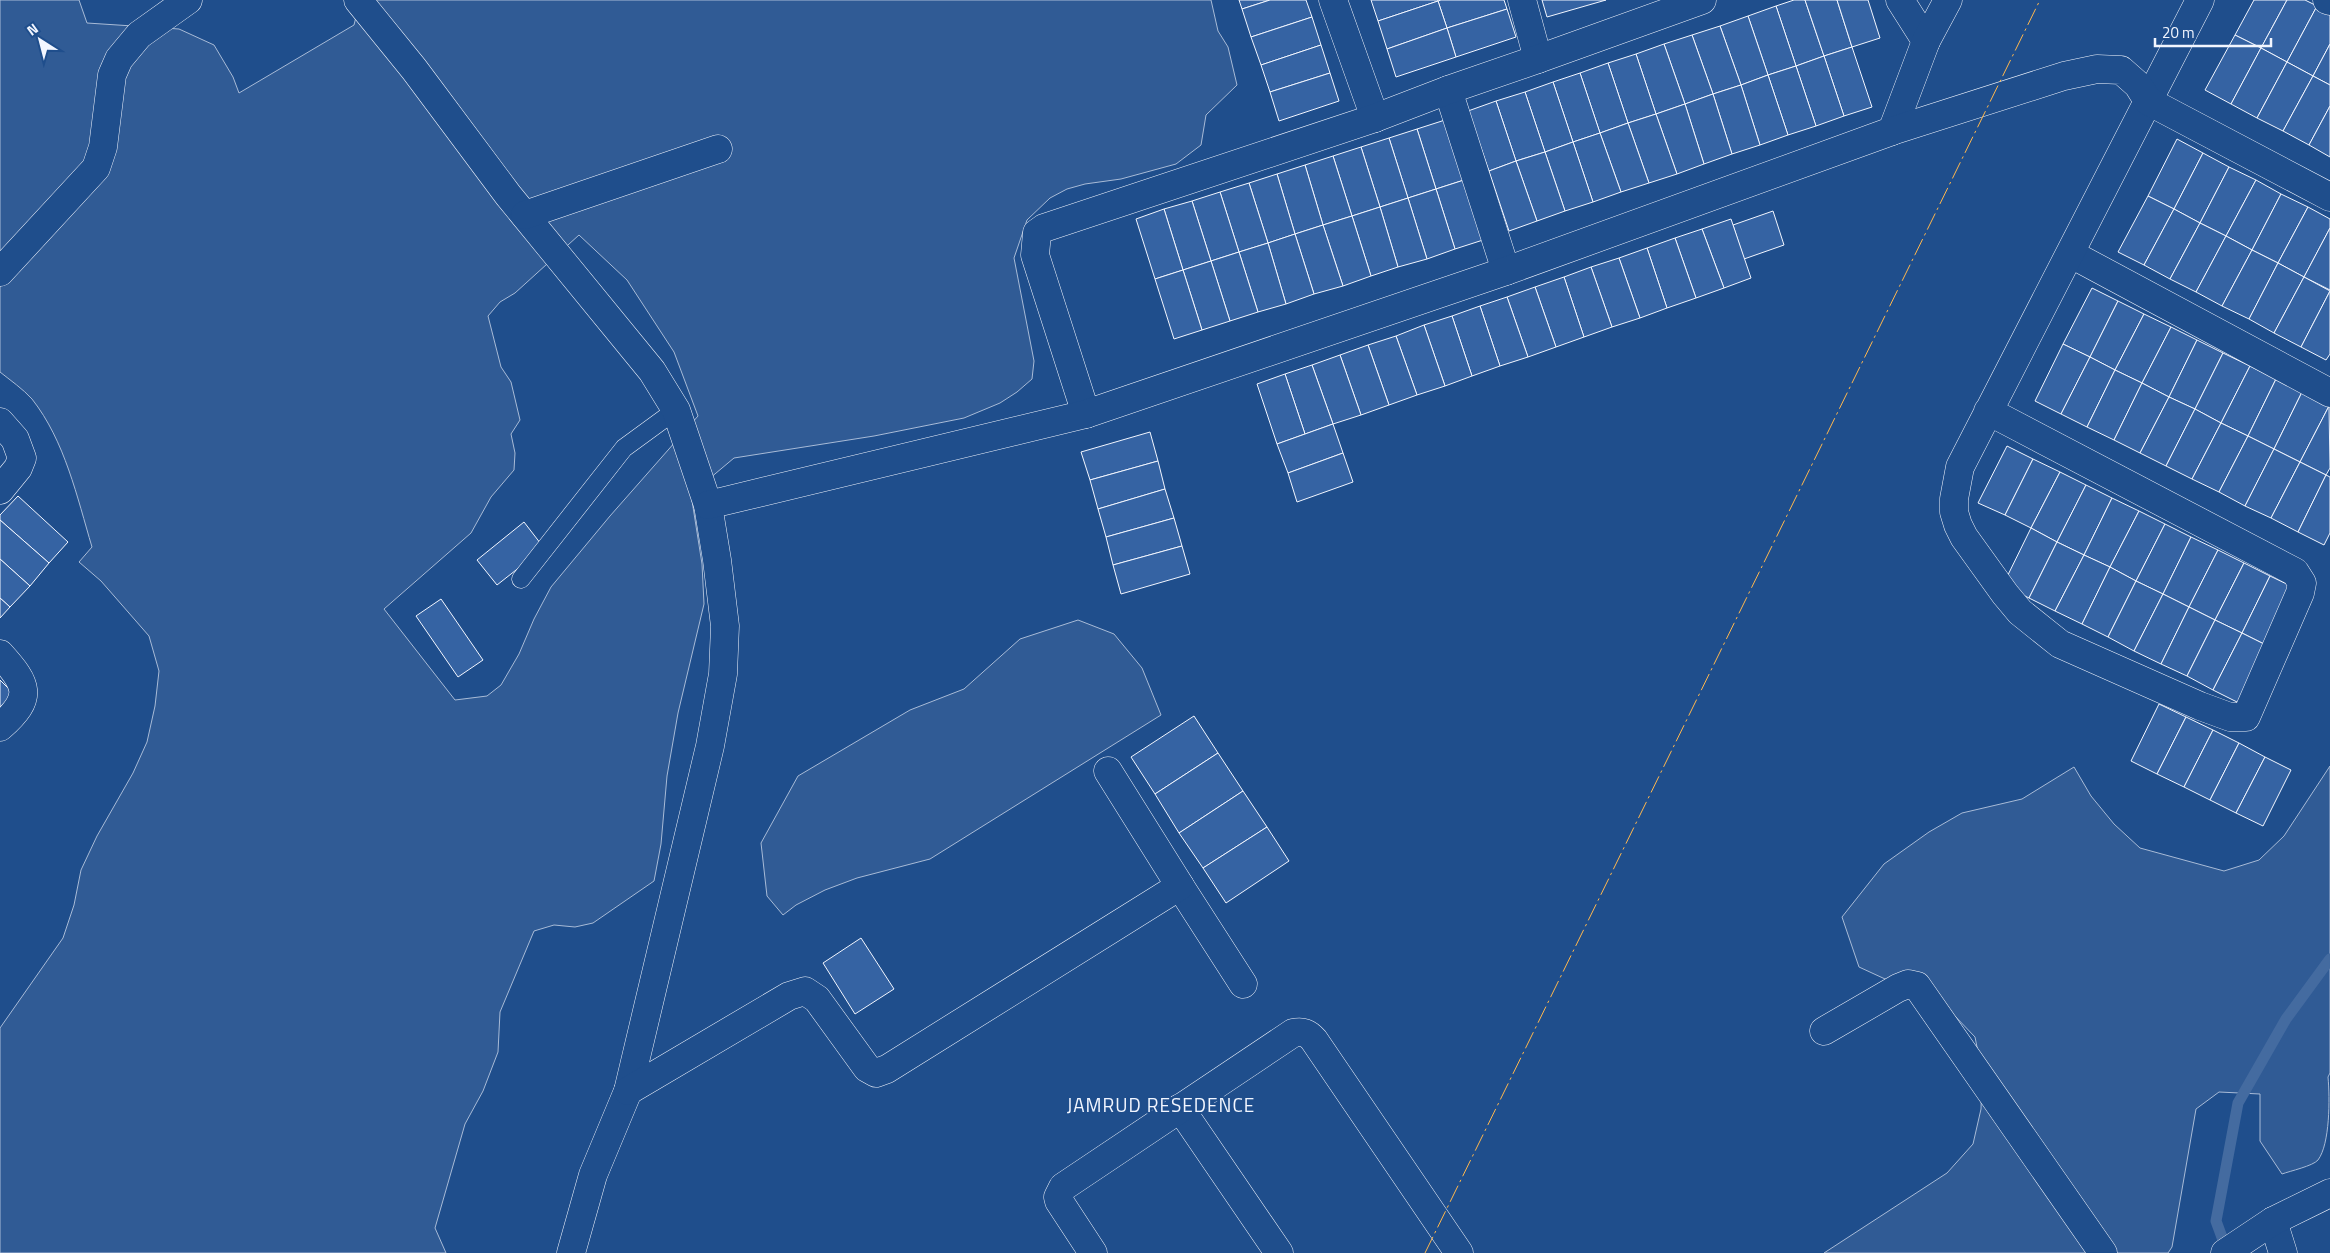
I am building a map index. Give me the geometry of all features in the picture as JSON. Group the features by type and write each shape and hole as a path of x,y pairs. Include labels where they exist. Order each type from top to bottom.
{"street":[{"path":"0,272 96,168 103,147 112,75 119,59 139,36 188,0"},
{"path":"358,0 414,69 525,216 652,371 676,410 708,505 725,626 723,674 710,746 628,1092 593,1175 571,1253"},
{"path":"1333,0 1375,118"},
{"path":"1522,0 1538,60"},
{"path":"1086,414 1035,255 1037,233 1044,228 1375,118 1448,90 1538,60 1702,0"},
{"path":"1900,0 1926,41"},
{"path":"1892,131 1926,41 1948,0"},
{"path":"1988,412 2295,572 2302,583 2300,593 2246,717 2230,717 2200,706 2060,644 2020,612 2004,594 1964,537 1954,512 1954,499 1960,467 1988,412 2070,254 2200,0"},
{"path":"708,505 1086,414 1506,271 1892,131 2064,76 2097,69 2121,70 2138,85 2148,101 2330,197"},
{"path":"1448,90 1506,271"},
{"path":"525,216 718,149"},
{"path":"2070,254 2330,393"},
{"path":"0,422 15,439 22,458 18,468 0,490"},
{"path":"0,654 20,678 23,689 21,706 0,727"},
{"path":"1108,771 1243,984"},
{"path":"628,1092 789,996 805,991 817,999 867,1068 876,1073 887,1069 1180,886"},
{"path":"1824,1031 1898,988 1908,984 1917,986 2103,1253"},
{"path":"1093,1253 1059,1201 1060,1192 1070,1182 1293,1033 1305,1032 1314,1040 1332,1064 1459,1253"},
{"path":"1180,1108 1279,1253"},
{"path":"2235,1247 2273,1221 2330,1193"},
{"path":"2273,1221 2284,1253"}],"lane":[{"path":"521,579 624,448 676,410"}],"shaded area":[{"path":"0,0 79,0 87,23 179,29 214,45 233,77 239,93 354,25 360,0 1211,0 1218,31 1228,47 1237,85 1206,115 1201,145 1176,164 1121,179 1085,184 1067,189 1050,198 1027,220 1014,258 1034,361 1032,379 1017,392 1000,403 964,418 874,436 734,458 691,494 702,564 704,604 678,713 667,776 661,844 654,881 593,923 575,927 554,925 534,931 500,1012 498,1052 483,1091 465,1124 435,1228 446,1253 0,1253 0,1028 63,938 74,905 81,870 97,836 133,773 147,742 155,706 159,671 149,636 101,581 79,562 92,547 62,451 43,415 32,399 0,372","holes":["579,235 627,280 674,352 698,416 610,516 551,587 534,619 519,654 501,685 487,696 455,700 384,609 471,533 491,497 514,470 515,453 511,434 520,420 511,382 501,367 488,316 500,302 515,293"]},
{"path":"1078,620 1114,634 1142,668 1161,715 930,859 857,878 825,890 796,905 783,915 767,896 761,843 798,776 910,710 964,689 1020,639"},
{"path":"2330,766 2329,1108 2325,1143 2318,1160 2307,1166 2282,1174 2260,1141 2260,1094 2219,1092 2196,1109 2172,1247 2168,1253 1824,1253 1947,1173 1973,1144 1981,1109 1982,1072 1975,1037 1952,1013 1922,996 1859,967 1842,917 1884,864 1929,832 1962,813 2022,799 2074,767 2091,796 2114,824 2140,848 2224,871 2259,860 2284,836"}],"building":[{"path":"1239,0 1270,0 1242,9"},
{"path":"1270,0 1306,0 1312,17 1251,37 1242,9"},
{"path":"1371,0 1438,0 1438,1 1378,21"},
{"path":"1504,0 1507,9 1447,28 1438,1"},
{"path":"1542,0 1606,0 1547,17"},
{"path":"1794,0 1805,0 1824,56 1796,66 1776,6"},
{"path":"1805,0 1837,0 1852,47 1824,56"},
{"path":"1837,0 1868,0 1880,38 1852,47"},
{"path":"2254,0 2287,0 2261,48 2235,35"},
{"path":"2287,0 2305,0 2317,6 2287,62 2261,48"},
{"path":"1438,1 1447,28 1387,49 1378,21"},
{"path":"1776,6 1796,66 1768,75 1748,16"},
{"path":"2317,6 2330,13 2330,44 2313,76 2287,62"},
{"path":"1507,9 1516,37 1456,57 1447,28"},
{"path":"1748,16 1768,75 1741,85 1720,26"},
{"path":"1312,17 1321,45 1261,65 1251,37"},
{"path":"1720,26 1741,85 1713,94 1692,35"},
{"path":"1447,28 1456,57 1396,77 1387,49"},
{"path":"1692,35 1713,94 1685,104 1664,44"},
{"path":"2235,35 2261,48 2231,104 2205,90"},
{"path":"1664,44 1685,104 1656,114 1636,54"},
{"path":"2330,44 2330,85 2313,76"},
{"path":"1321,45 1330,73 1270,92 1261,65"},
{"path":"1852,47 1872,107 1844,116 1824,56"},
{"path":"2261,48 2287,62 2257,118 2231,104"},
{"path":"1636,54 1656,114 1628,123 1608,63"},
{"path":"1824,56 1844,116 1816,126 1796,66"},
{"path":"2287,62 2313,76 2283,131 2257,118"},
{"path":"1608,63 1628,123 1600,133 1580,73"},
{"path":"1796,66 1816,126 1788,135 1768,75"},
{"path":"1330,73 1339,101 1279,121 1270,92"},
{"path":"1580,73 1600,133 1573,142 1553,82"},
{"path":"1768,75 1788,135 1760,145 1741,85"},
{"path":"2313,76 2330,85 2330,106 2309,145 2283,131"},
{"path":"1553,82 1573,142 1545,152 1525,92"},
{"path":"1741,85 1760,145 1732,154 1713,94"},
{"path":"1525,92 1545,152 1516,161 1496,101"},
{"path":"1713,94 1732,154 1704,164 1685,104"},
{"path":"1496,101 1516,161 1489,171 1468,111"},
{"path":"1685,104 1704,164 1677,174 1656,114"},
{"path":"2330,106 2330,157 2309,145"},
{"path":"1656,114 1677,174 1649,183 1628,123"},
{"path":"1445,120 1464,180 1436,189 1417,129"},
{"path":"1628,123 1649,183 1621,192 1600,133"},
{"path":"1417,129 1436,189 1408,198 1389,138"},
{"path":"1600,133 1621,192 1593,202 1573,142"},
{"path":"1389,138 1408,198 1380,207 1361,147"},
{"path":"2177,139 2203,153 2174,209 2148,196"},
{"path":"1573,142 1593,202 1565,211 1545,152"},
{"path":"1361,147 1380,207 1352,216 1333,156"},
{"path":"1545,152 1565,211 1537,221 1516,161"},
{"path":"2203,153 2229,167 2200,223 2174,209"},
{"path":"1333,156 1352,216 1323,225 1305,165"},
{"path":"1516,161 1537,221 1509,231 1489,171"},
{"path":"1305,165 1323,225 1295,234 1277,174"},
{"path":"2229,167 2256,180 2226,236 2200,223"},
{"path":"1277,174 1295,234 1268,243 1249,183"},
{"path":"1464,180 1483,240 1455,249 1436,189"},
{"path":"2256,180 2281,194 2252,250 2226,236"},
{"path":"1249,183 1268,243 1239,252 1220,192"},
{"path":"1436,189 1455,249 1427,259 1408,198"},
{"path":"1220,192 1239,252 1211,261 1192,201"},
{"path":"2281,194 2308,207 2278,263 2252,250"},
{"path":"2148,196 2174,209 2144,265 2118,252"},
{"path":"1408,198 1427,259 1398,267 1380,207"},
{"path":"1192,201 1211,261 1183,270 1164,209"},
{"path":"1380,207 1398,267 1371,276 1352,216"},
{"path":"2308,207 2330,219 2330,228 2304,277 2278,263"},
{"path":"1164,209 1183,270 1155,279 1136,219"},
{"path":"2174,209 2200,223 2170,279 2144,265"},
{"path":"1773,211 1784,245 1744,259 1733,225"},
{"path":"1352,216 1371,276 1343,286 1323,225"},
{"path":"1731,219 1751,278 1724,288 1702,229"},
{"path":"2200,223 2226,236 2196,292 2170,279"},
{"path":"1323,225 1343,286 1314,294 1295,234"},
{"path":"2330,228 2330,290 2304,277"},
{"path":"1702,229 1724,288 1696,298 1675,238"},
{"path":"1295,234 1314,294 1286,304 1268,243"},
{"path":"2226,236 2252,250 2222,306 2196,292"},
{"path":"1675,238 1696,298 1667,308 1647,248"},
{"path":"1268,243 1286,304 1258,312 1239,252"},
{"path":"1647,248 1667,308 1640,318 1619,258"},
{"path":"2252,250 2278,263 2249,319 2222,306"},
{"path":"1239,252 1258,312 1230,321 1211,261"},
{"path":"1619,258 1640,318 1612,327 1591,267"},
{"path":"1211,261 1230,321 1202,330 1183,270"},
{"path":"2278,263 2304,277 2274,333 2249,319"},
{"path":"1591,267 1612,327 1584,337 1564,277"},
{"path":"1183,270 1202,330 1174,339 1155,279"},
{"path":"1564,277 1584,337 1556,347 1535,287"},
{"path":"2304,277 2330,291 2301,347 2274,333"},
{"path":"1535,287 1556,347 1528,357 1507,297"},
{"path":"2092,288 2118,301 2090,357 2063,344"},
{"path":"2330,291 2330,354 2326,360 2301,347"},
{"path":"1507,297 1528,357 1500,366 1480,306"},
{"path":"2118,301 2144,314 2115,370 2090,357"},
{"path":"1480,306 1500,366 1472,376 1452,316"},
{"path":"2144,314 2171,327 2142,383 2115,370"},
{"path":"1452,316 1472,376 1445,386 1424,325"},
{"path":"1424,325 1445,386 1417,395 1396,336"},
{"path":"2171,327 2197,340 2169,397 2142,383"},
{"path":"1396,336 1417,395 1389,405 1368,345"},
{"path":"2197,340 2223,353 2195,409 2169,397"},
{"path":"2063,344 2090,357 2061,414 2035,401"},
{"path":"1368,345 1389,405 1361,415 1340,355"},
{"path":"2223,353 2250,366 2221,423 2195,409"},
{"path":"1340,355 1361,415 1333,424 1312,365"},
{"path":"2090,357 2115,370 2087,427 2061,414"},
{"path":"1312,365 1333,424 1305,434 1285,374"},
{"path":"2250,366 2276,379 2248,436 2221,423"},
{"path":"2115,370 2142,383 2114,440 2087,427"},
{"path":"1285,374 1305,434 1277,444 1257,384"},
{"path":"2276,379 2302,392 2274,449 2248,436"},
{"path":"2142,383 2169,397 2140,453 2114,440"},
{"path":"2302,392 2329,406 2300,462 2274,449"},
{"path":"2169,397 2195,409 2166,466 2140,453"},
{"path":"2329,406 2330,468 2326,475 2300,462"},
{"path":"2195,409 2221,423 2192,479 2166,466"},
{"path":"2221,423 2248,436 2219,492 2192,479"},
{"path":"1333,424 1343,453 1288,473 1277,444"},
{"path":"1150,432 1158,461 1090,480 1081,452"},
{"path":"2248,436 2274,449 2245,506 2219,492"},
{"path":"2007,446 2033,459 2005,515 1978,503"},
{"path":"2274,449 2300,462 2271,518 2245,506"},
{"path":"1343,453 1353,482 1297,502 1288,473"},
{"path":"2033,459 2060,472 2031,528 2005,515"},
{"path":"1158,461 1165,489 1098,509 1090,480"},
{"path":"2300,462 2326,475 2298,532 2271,518"},
{"path":"2060,472 2086,485 2057,542 2031,528"},
{"path":"2326,475 2330,477 2330,533 2324,545 2298,532"},
{"path":"2086,485 2112,498 2084,555 2057,542"},
{"path":"1165,489 1174,518 1106,537 1098,509"},
{"path":"18,496 68,542 49,563 0,520 0,515"},
{"path":"2112,498 2139,511 2110,567 2084,555"},
{"path":"2139,511 2165,524 2136,581 2110,567"},
{"path":"1174,518 1182,546 1113,565 1106,537"},
{"path":"0,520 49,563 30,586 0,559"},
{"path":"524,522 544,548 497,585 477,560"},
{"path":"2165,524 2191,537 2163,594 2136,581"},
{"path":"2031,528 2057,542 2029,598 2003,585"},
{"path":"2191,537 2218,550 2189,607 2163,594"},
{"path":"2057,542 2084,555 2055,611 2029,598"},
{"path":"1182,546 1190,574 1121,594 1113,565"},
{"path":"2218,550 2244,563 2215,620 2189,607"},
{"path":"2084,555 2110,567 2082,624 2055,611"},
{"path":"0,559 30,586 10,607 0,598"},
{"path":"2244,563 2270,576 2242,633 2215,620"},
{"path":"2110,567 2136,581 2108,637 2082,624"},
{"path":"2270,576 2297,589 2268,646 2242,633"},
{"path":"2136,581 2163,594 2134,651 2108,637"},
{"path":"2163,594 2189,607 2161,664 2134,651"},
{"path":"0,598 10,607 0,618"},
{"path":"441,599 483,660 458,677 416,616"},
{"path":"2189,607 2215,620 2187,676 2161,664"},
{"path":"2215,620 2242,633 2213,690 2187,676"},
{"path":"2242,633 2268,646 2239,703 2213,690"},
{"path":"0,680 14,694 0,707"},
{"path":"2159,704 2186,717 2157,774 2131,761"},
{"path":"1194,716 1218,753 1155,794 1131,757"},
{"path":"2186,717 2213,730 2184,787 2157,774"},
{"path":"2213,730 2239,743 2210,800 2184,787"},
{"path":"2239,743 2265,757 2236,813 2210,800"},
{"path":"1218,753 1243,791 1179,833 1155,794"},
{"path":"2265,757 2291,770 2263,826 2236,813"},
{"path":"1243,791 1267,827 1203,868 1179,833"},
{"path":"1267,827 1289,861 1226,903 1203,868"},
{"path":"861,938 894,989 855,1014 823,963"}],"waterway":[{"path":"2227,1251 2216,1221 2238,1103 2286,1019 2330,959"}],"power":[{"path":"1425,1253 2040,0"}],"district":[{"name":"JAMRUD RESEDENCE","path":"1161,1104"}]}
